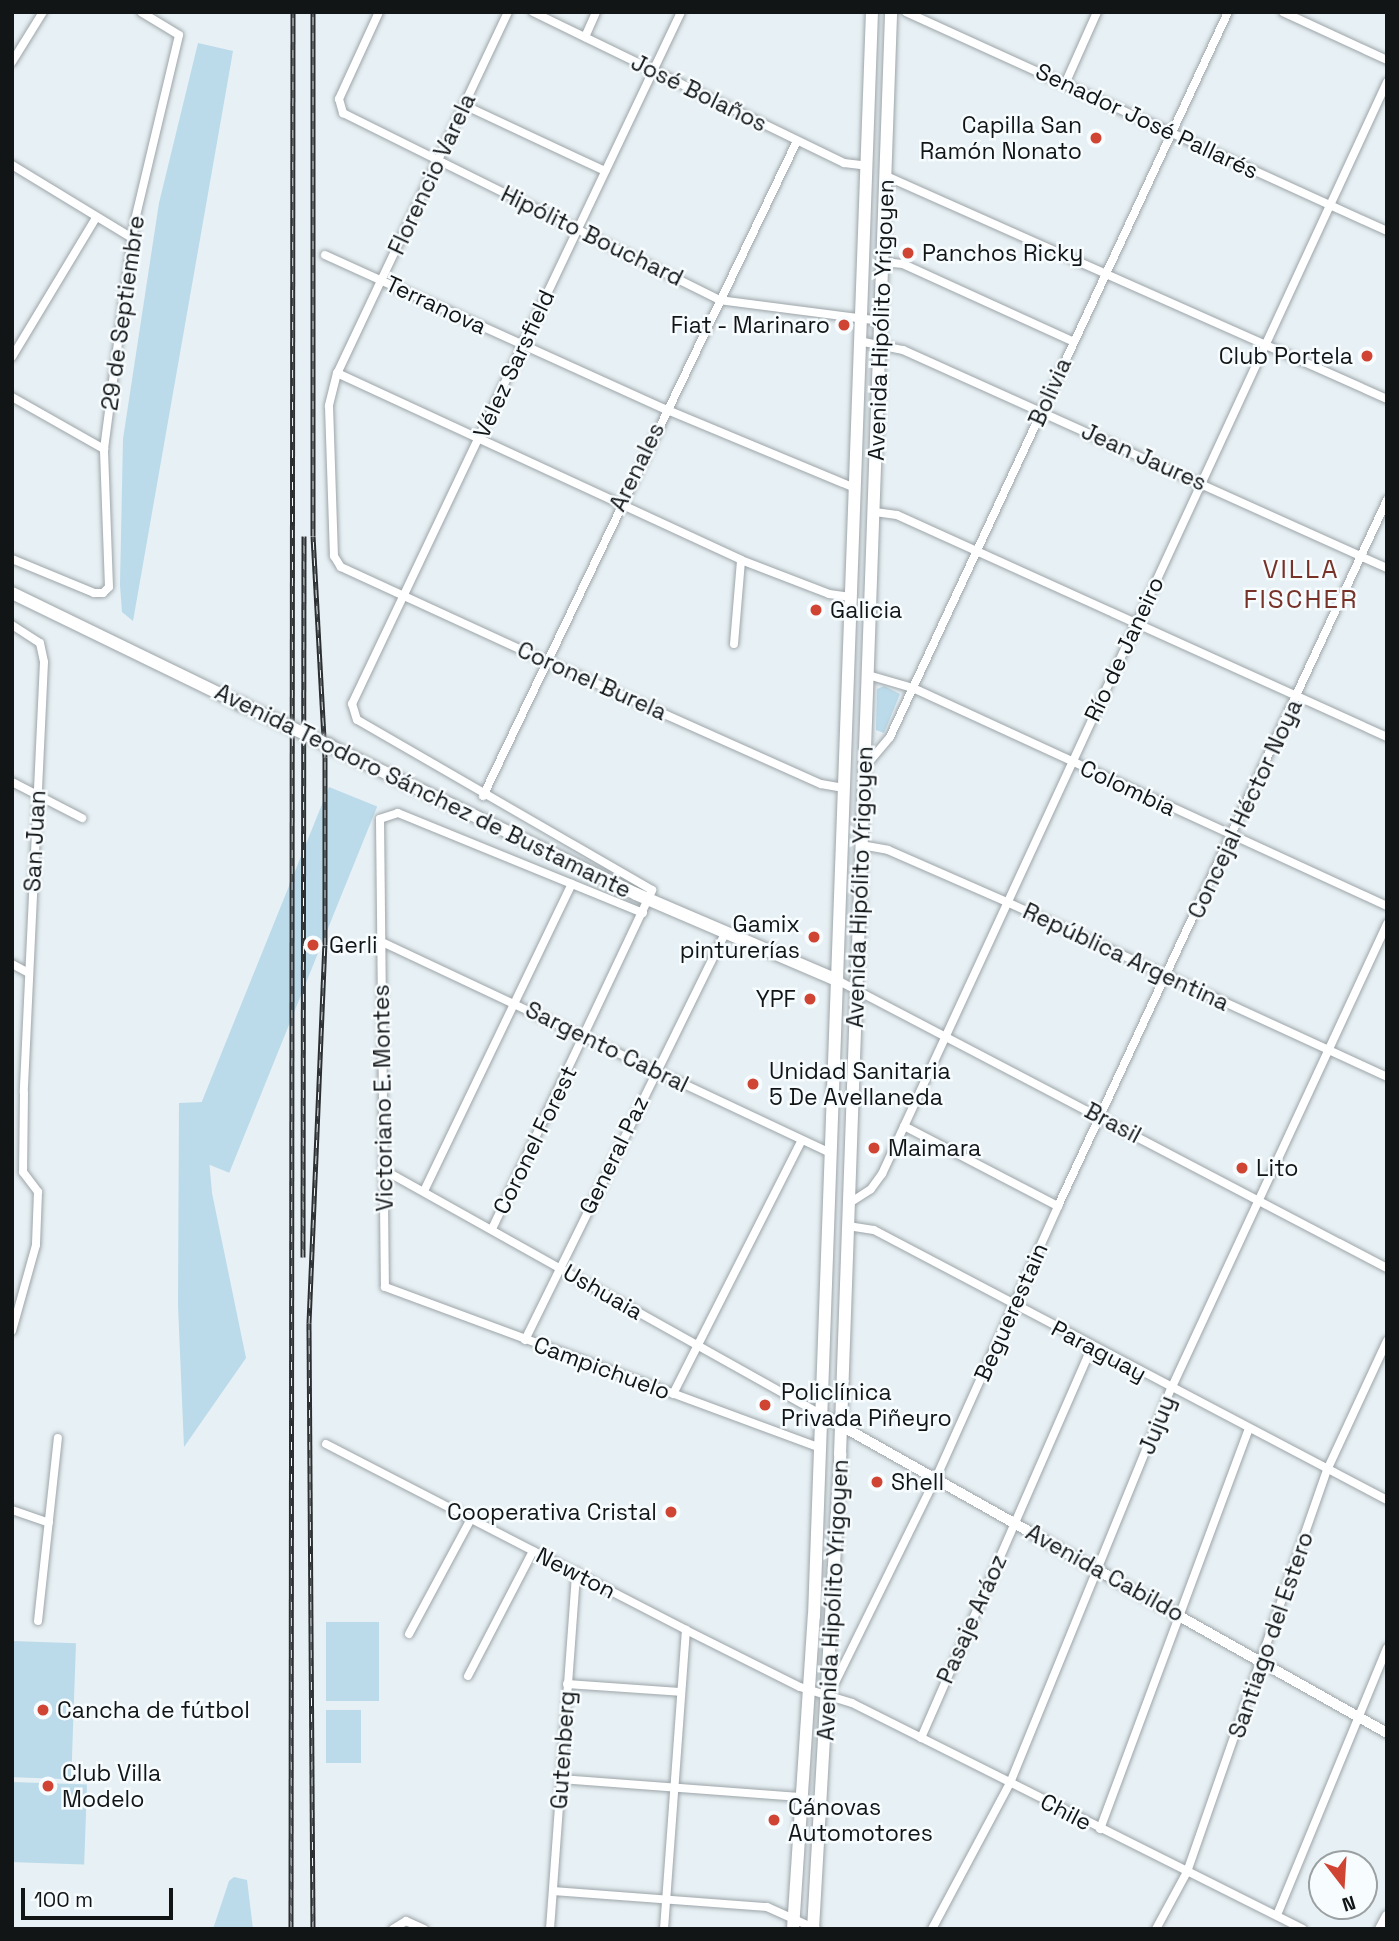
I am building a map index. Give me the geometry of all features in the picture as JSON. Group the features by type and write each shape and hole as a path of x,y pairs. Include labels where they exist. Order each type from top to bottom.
{"main road":[{"name":"Avenida Hipólito Yrigoyen","path":"794,1923 822,1415 872,12"},
{"name":"Avenida Hipólito Yrigoyen","path":"814,1928 829,1695 841,1426 891,12"},
{"name":"Avenida Teodoro Sánchez de Bustamante","path":"12,593 725,934 837,980"}],"street":[{"path":"12,62 43,12"},
{"name":"29 de Septiembre","path":"12,559 103,593 109,582 104,449 132,238 178,35 141,12"},
{"name":"Hipólito Bouchard","path":"379,12 339,107 437,160 719,300 860,318"},
{"name":"Florencio Varela","path":"341,567 330,541 329,406 337,373 508,12"},
{"name":"José Bolaños","path":"533,12 844,163 867,166"},
{"path":"584,37 596,12"},
{"name":"Vélez Sarsfield","path":"483,796 354,717 352,704 681,12"},
{"name":"Senador José Pallarés","path":"906,12 1387,231"},
{"path":"1065,84 1097,12"},
{"name":"Bolivia","path":"864,768 890,737 978,551 1072,341 1228,12"},
{"path":"1283,12 1387,60"},
{"name":"Río de Janeiro","path":"848,1204 871,1189 882,1174 1387,82"},
{"path":"464,105 605,171"},
{"name":"Arenales","path":"483,796 548,662 618,505 797,141"},
{"path":"12,164 132,238"},
{"path":"886,176 1107,272 1387,399"},
{"path":"12,357 96,218"},
{"name":"Terranova","path":"326,255 665,409 855,488"},
{"path":"883,262 903,264 1072,341"},
{"path":"860,318 881,321"},
{"name":"Jean Jaures","path":"859,341 881,344 1041,412 1202,482 1387,568"},
{"path":"337,373 741,560 828,594 851,597"},
{"path":"12,397 104,449"},
{"name":"Concejal Héctor Noya","path":"1102,1118 1387,500"},
{"path":"874,512 897,515 1387,737"},
{"path":"734,644 741,560"},
{"name":"Coronel Burela","path":"341,567 821,784 844,788"},
{"name":"San Juan","path":"12,625 35,638 43,649 44,662 24,1093 23,1172 37,1185 36,1245 12,1331"},
{"name":"Colombia","path":"868,675 913,688 1387,906"},
{"path":"12,782 82,818"},
{"path":"483,796 649,885 650,898"},
{"name":"Victoriano E. Montes","path":"385,1287 382,942 377,826 384,815 398,813 572,884"},
{"name":"República Argentina","path":"861,845 888,850 1007,902 1387,1077"},
{"path":"424,1191 512,1002 572,884 643,913"},
{"name":"Coronel Forest","path":"492,1229 650,898"},
{"name":"Jujuy","path":"932,1929 1010,1783 1171,1389 1326,1050 1387,924"},
{"name":"General Paz","path":"525,1340 654,1070 725,934"},
{"name":"Sargento Cabral","path":"382,942 585,1036 801,1142 831,1153"},
{"path":"12,964 29,973"},
{"name":"Brasil","path":"837,980 1387,1268"},
{"path":"12,1090 24,1093"},
{"name":"Beguerestain","path":"829,1695 936,1478 1058,1206 1102,1118"},
{"path":"904,1126 1058,1206"},
{"path":"673,1394 801,1142"},
{"path":"12,1168 23,1172"},
{"name":"Ushuaia","path":"384,1170 822,1415"},
{"name":"Paraguay","path":"848,1226 874,1230 1248,1430 1387,1500"},
{"name":"Campichuelo","path":"385,1287 820,1448"},
{"name":"Santiago del Estero","path":"1156,1929 1187,1872 1262,1664 1328,1468 1387,1341"},
{"name":"Pasaje Aráoz","path":"920,1738 1092,1347"},
{"name":"Avenida Cabildo","path":"822,1415 1387,1733"},
{"path":"1100,1829 1248,1430"},
{"path":"38,1621 58,1438"},
{"name":"Newton","path":"326,1444 686,1630 809,1689 829,1695"},
{"path":"12,1510 49,1523"},
{"path":"409,1634 471,1518"},
{"path":"468,1676 533,1551"},
{"name":"Gutenberg","path":"550,1929 576,1572"},
{"path":"664,1929 686,1630"},
{"path":"1277,1915 1387,1648"},
{"path":"567,1684 680,1692"},
{"name":"Chile","path":"829,1695 1303,1929"},
{"path":"561,1779 802,1797"},
{"path":"553,1891 767,1908 794,1923 814,1928"},
{"path":"1380,1929 1387,1916"},
{"path":"393,1929 406,1921 424,1929"}],"shaded area":[{"path":"198,43 233,51 133,621 122,612 120,585 123,439 159,203"},
{"path":"884,686 900,694 884,733 876,730 877,689"},
{"path":"329,787 377,806 229,1173 181,1153"},
{"path":"204,1102 212,1193 246,1358 184,1447 178,1305 179,1103"},
{"path":"326,1622 379,1622 379,1701 326,1701"},
{"name":"Cancha de fútbol","path":"12,1641 76,1643 71,1779 12,1777"},
{"path":"326,1710 361,1710 361,1763 326,1763"},
{"path":"12,1782 87,1785 84,1865 12,1862"},
{"path":"234,1877 247,1880 253,1929 213,1929 229,1881"}],"railway":[{"path":"291,1929 293,12"},
{"path":"313,12 313,536 325,757 325,945 309,1323 313,1929"},
{"path":"303,1257 304,536"}],"place":[{"name":"Capilla San Ramón Nonato","path":"1096,138"},
{"name":"Panchos Ricky","path":"908,253"},
{"name":"Fiat - Marinaro","path":"844,325"},
{"name":"Club Portela","path":"1367,356"},
{"name":"Galicia","path":"816,610"},
{"name":"Gamix pinturerías","path":"814,937"},
{"name":"Gerli","path":"313,945"},
{"name":"YPF","path":"810,999"},
{"name":"Unidad Sanitaria 5 De Avellaneda","path":"753,1084"},
{"name":"Maimara","path":"874,1148"},
{"name":"Lito","path":"1242,1168"},
{"name":"Policlínica Privada Piñeyro","path":"765,1405"},
{"name":"Shell","path":"877,1482"},
{"name":"Cooperativa Cristal","path":"671,1512"},
{"name":"Cancha de fútbol","path":"43,1710"},
{"name":"Club Villa Modelo","path":"48,1786"},
{"name":"Cánovas Automotores","path":"774,1820"}],"district":[{"name":"VILLA FISCHER","path":"1301,585"}]}
